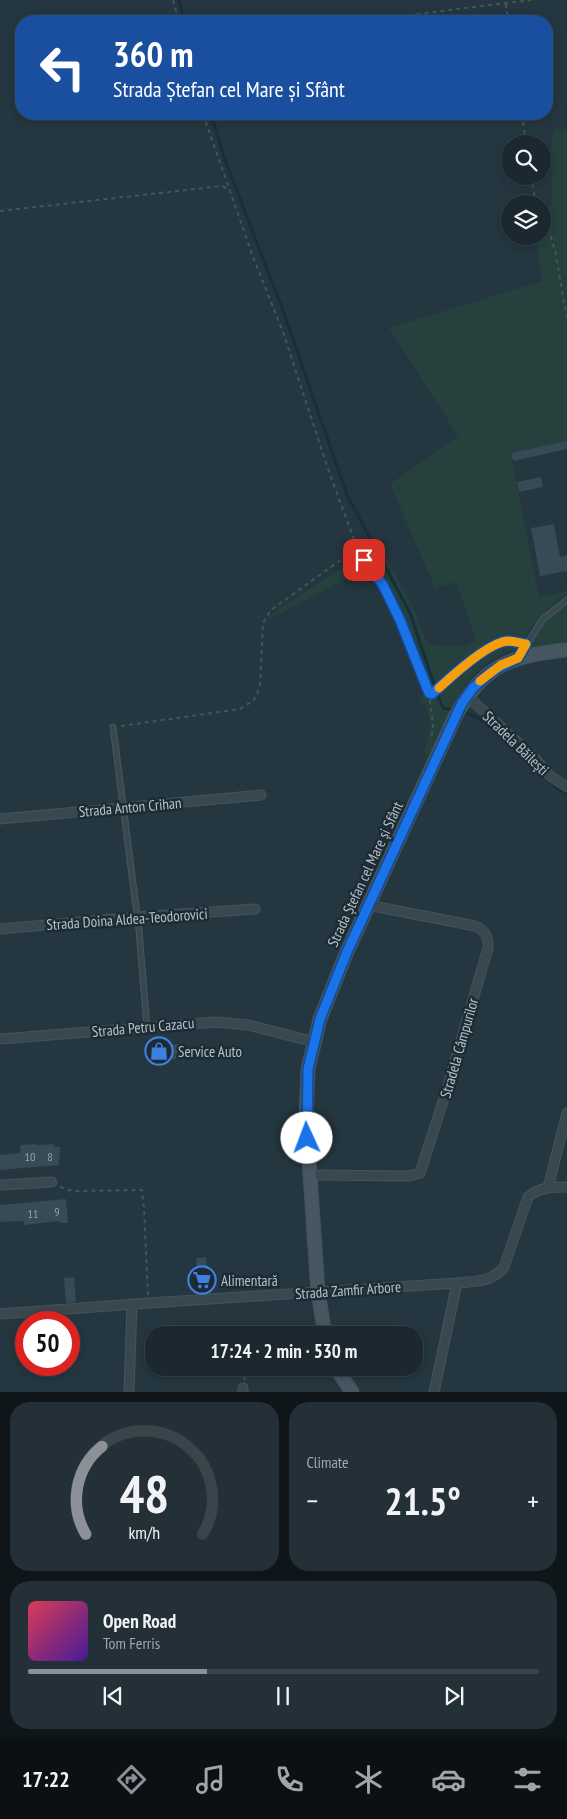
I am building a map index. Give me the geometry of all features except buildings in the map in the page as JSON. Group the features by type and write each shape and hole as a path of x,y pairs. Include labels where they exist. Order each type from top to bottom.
{"main road":[{"name":"Strada Ștefan cel Mare și Sfânt","path":"324,1326 318,1292 306,1109 308,1069 320,1019 368,905 455,717 473,688 492,671 518,658 567,650"},
{"path":"341,1376 352,1392"}],"street":[{"name":"Stradela Băilești","path":"465,700 534,757 550,776 567,787"},
{"name":"Strada Anton Crihan","path":"0,819 261,795"},
{"name":"Stradela Câmpurilor","path":"310,1175 410,1176 420,1173 447,1089 488,948 489,942 486,934 475,926 368,905"},
{"name":"Strada Doina Aldea-Teodorovici","path":"0,929 254,909"},
{"name":"Strada Petru Cazacu","path":"0,1039 203,1022 238,1023 314,1042"},
{"path":"567,1113 548,1187 567,1187"},
{"path":"0,1185 52,1182"},
{"name":"Strada Zamfir Arbore","path":"0,1314 148,1302 458,1283 487,1279 498,1274 504,1266 528,1197 532,1193 548,1187"},
{"path":"434,1392 458,1283"},
{"path":"129,1392 132,1304"}],"lane":[{"path":"357,548 383,585 431,693 461,668 490,649 506,641 526,644"},
{"path":"518,658 543,619 567,600"},
{"path":"113,727 140,930 147,1027"}],"path":[{"path":"173,0 177,15"},
{"path":"412,15 531,0"},
{"path":"506,4 507,15"},
{"path":"113,727 240,709 254,700 260,687 263,623 271,610 357,548 328,469 283,332 253,257 204,120"},
{"path":"523,120 525,135"},
{"path":"0,210 222,186 230,190"},
{"path":"551,237 567,320"},
{"path":"431,693 433,726 431,741"},
{"path":"347,952 341,937 349,914 374,864"},
{"path":"52,1182 68,1190 142,1190 148,1302"}],"green space":[{"path":"567,128 567,441 511,453 539,598 567,590 567,595 563,596 547,610 531,628 518,648 494,658 470,677 454,703 446,723 429,754 424,754 431,727 425,703 421,703 420,697 426,695 417,668 381,586 365,569 387,558 413,607 428,645 464,646 476,641 456,582 435,588 390,484 458,436 389,328 542,281 537,245 551,245 551,145 554,131"},
{"path":"356,557 365,569 268,620 274,612"},
{"path":"567,603 567,643 529,647 534,634 539,628"}],"waterway":[{"path":"179,0 183,15"},
{"path":"213,120 224,157 285,316 347,495 410,613 443,708 455,710"},
{"path":"462,712 486,722 508,740 548,780 567,793"}],"slow traffic":[{"path":"439,688 461,668 490,649 506,641 526,644 518,658 501,665 480,681"}],"place":[{"name":"Service Auto","path":"159,1051"},
{"name":"Alimentară","path":"202,1280"}],"route":[{"path":"307,1138 308,1069 320,1019 347,952 462,703 482,679 501,665 518,658 526,644 506,641 490,649 461,668 432,694 429,693 400,620 383,585 364,560"}]}
